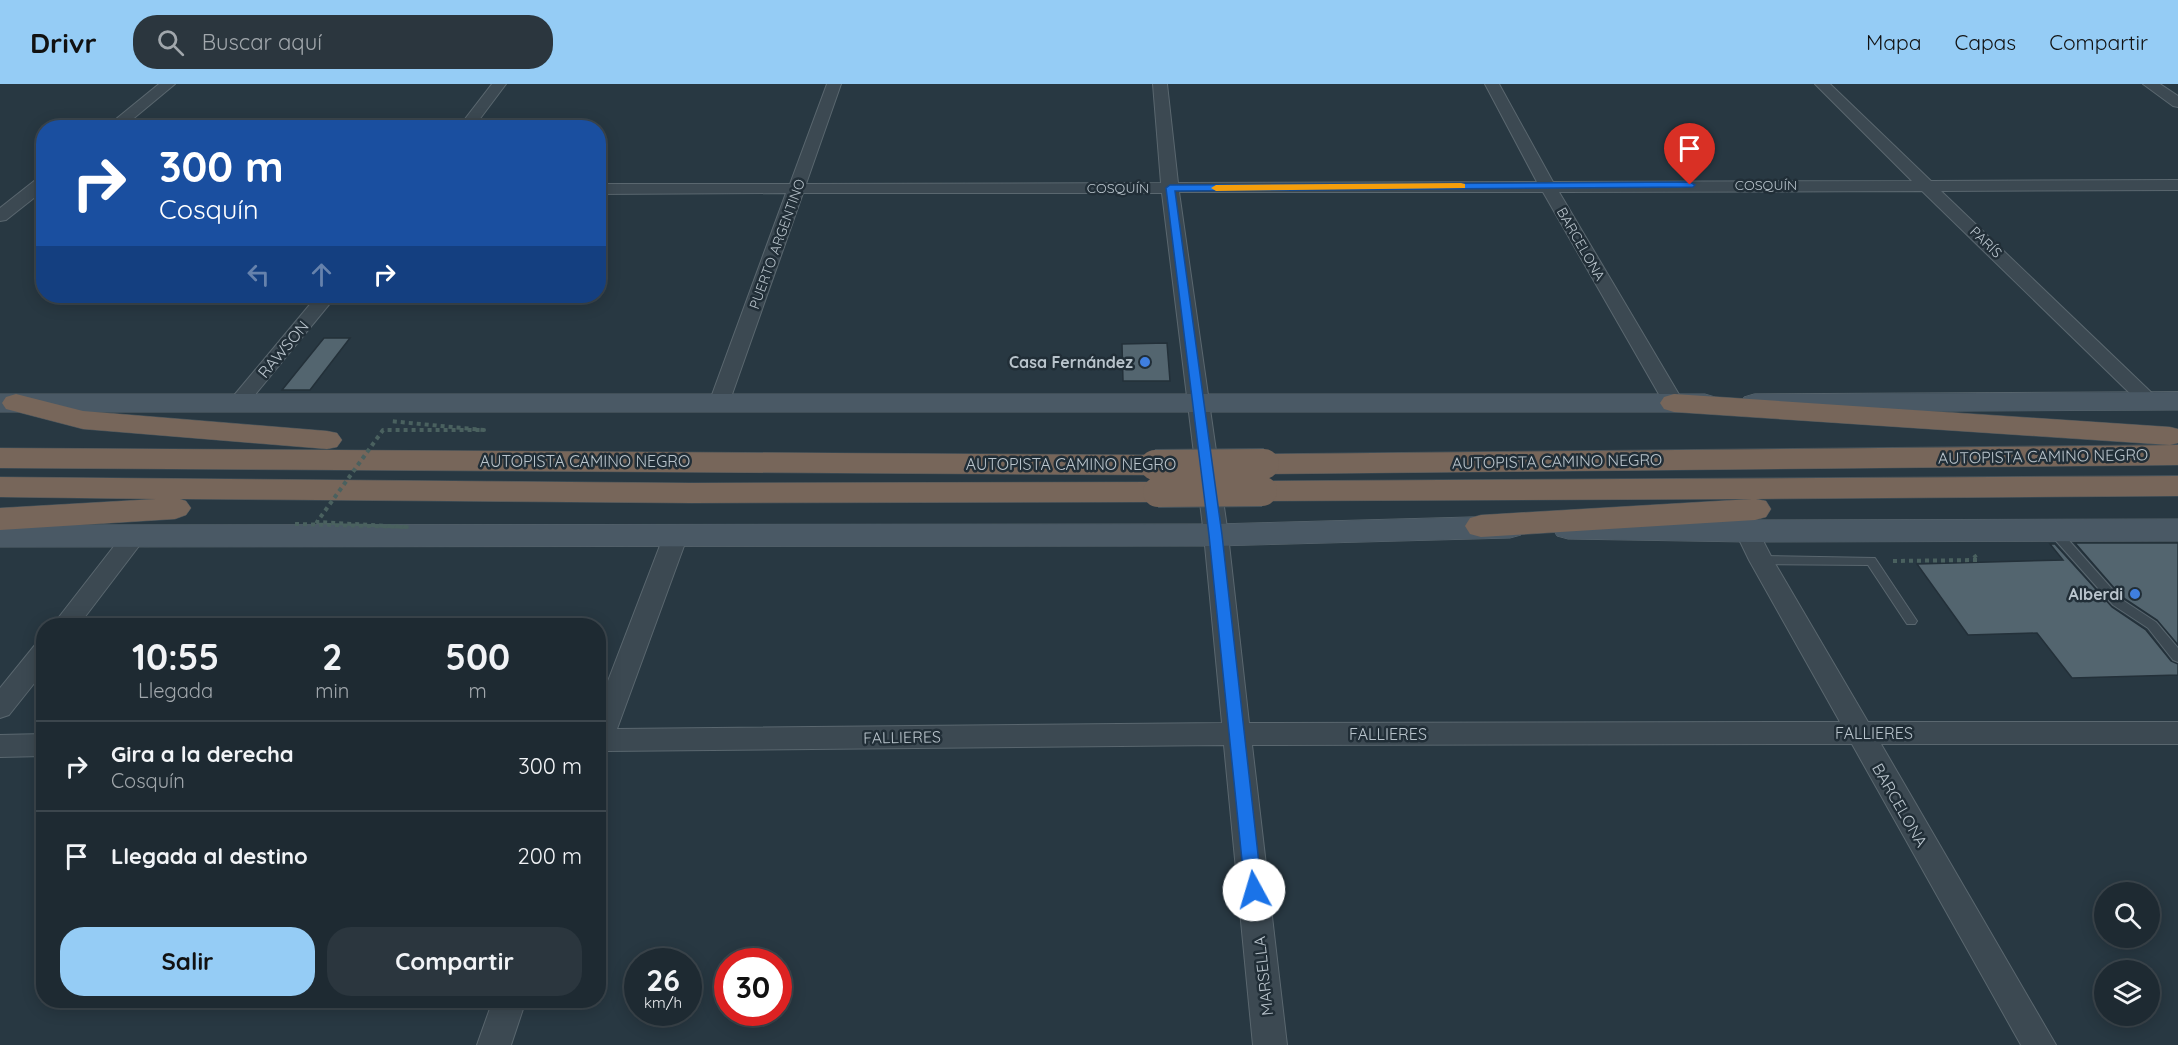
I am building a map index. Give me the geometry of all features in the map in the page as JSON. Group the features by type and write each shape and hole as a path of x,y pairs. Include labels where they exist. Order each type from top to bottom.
{"highway":[{"path":"8,403 83,420 550,461"},
{"path":"1674,403 2178,436"},
{"name":"AUTOPISTA CAMINO NEGRO","path":"1263,478 2178,455"},
{"name":"AUTOPISTA CAMINO NEGRO","path":"0,458 550,461 1157,478 2178,487"},
{"name":"AUTOPISTA CAMINO NEGRO","path":"0,487 691,493 1157,478"},
{"path":"1481,526 1792,506 2090,497 2178,487"},
{"path":"0,519 294,501 563,499 691,493"}],"street":[{"path":"122,120 168,84"},
{"path":"471,120 499,84"},
{"name":"PUERTO ARGENTINO","path":"719,403 834,84"},
{"name":"MARSELLA","path":"1160,84 1170,188 1216,535 1270,1045"},
{"name":"BARCELONA","path":"1492,84 1547,185 1674,403"},
{"name":"PARÍS","path":"1822,84 2149,401"},
{"path":"2150,84 2178,103"},
{"name":"COSQUÍN","path":"606,189 2178,185"},
{"path":"0,191 36,187"},
{"path":"0,216 36,189"},
{"name":"RAWSON","path":"238,403 321,303"},
{"path":"8,403 1198,404 2178,400"},
{"path":"0,537 1216,535 1481,526 1747,531 2178,530"},
{"name":"BARCELONA","path":"1747,531 1761,560 2039,1045"},
{"path":"606,722 676,536"},
{"path":"70,618 133,538"},
{"path":"0,707 36,662"},
{"name":"FALLIERES","path":"606,741 1238,734 2178,733"},
{"path":"0,746 36,745"},
{"path":"494,1045 507,1008"}],"lane":[{"path":"2053,530 2117,602 2152,625 2178,657"},
{"path":"1761,560 1871,561 1911,621"}],"path":[{"path":"295,524 407,527 317,522 383,430 484,430 389,421"},
{"path":"1871,561 1978,560 1971,552"}],"building":[{"path":"324,338 350,338 310,390 282,390"},
{"name":"Casa Fernández","path":"1167,343 1170,381 1123,381 1122,344"},
{"path":"2075,543 2178,543 2178,645 2157,620 2122,597"},
{"path":"2050,544 2055,544 2112,607 2146,630 2171,661 2178,664 2178,675 2072,678 2037,633 1968,635 1917,564 2063,560"}],"slow traffic":[{"path":"1216,188 1461,186"}],"place":[{"name":"Casa Fernández","path":"1145,362"},
{"name":"Alberdi","path":"2135,594"}],"route":[{"path":"1254,890 1216,535 1170,188 1690,185"}]}
